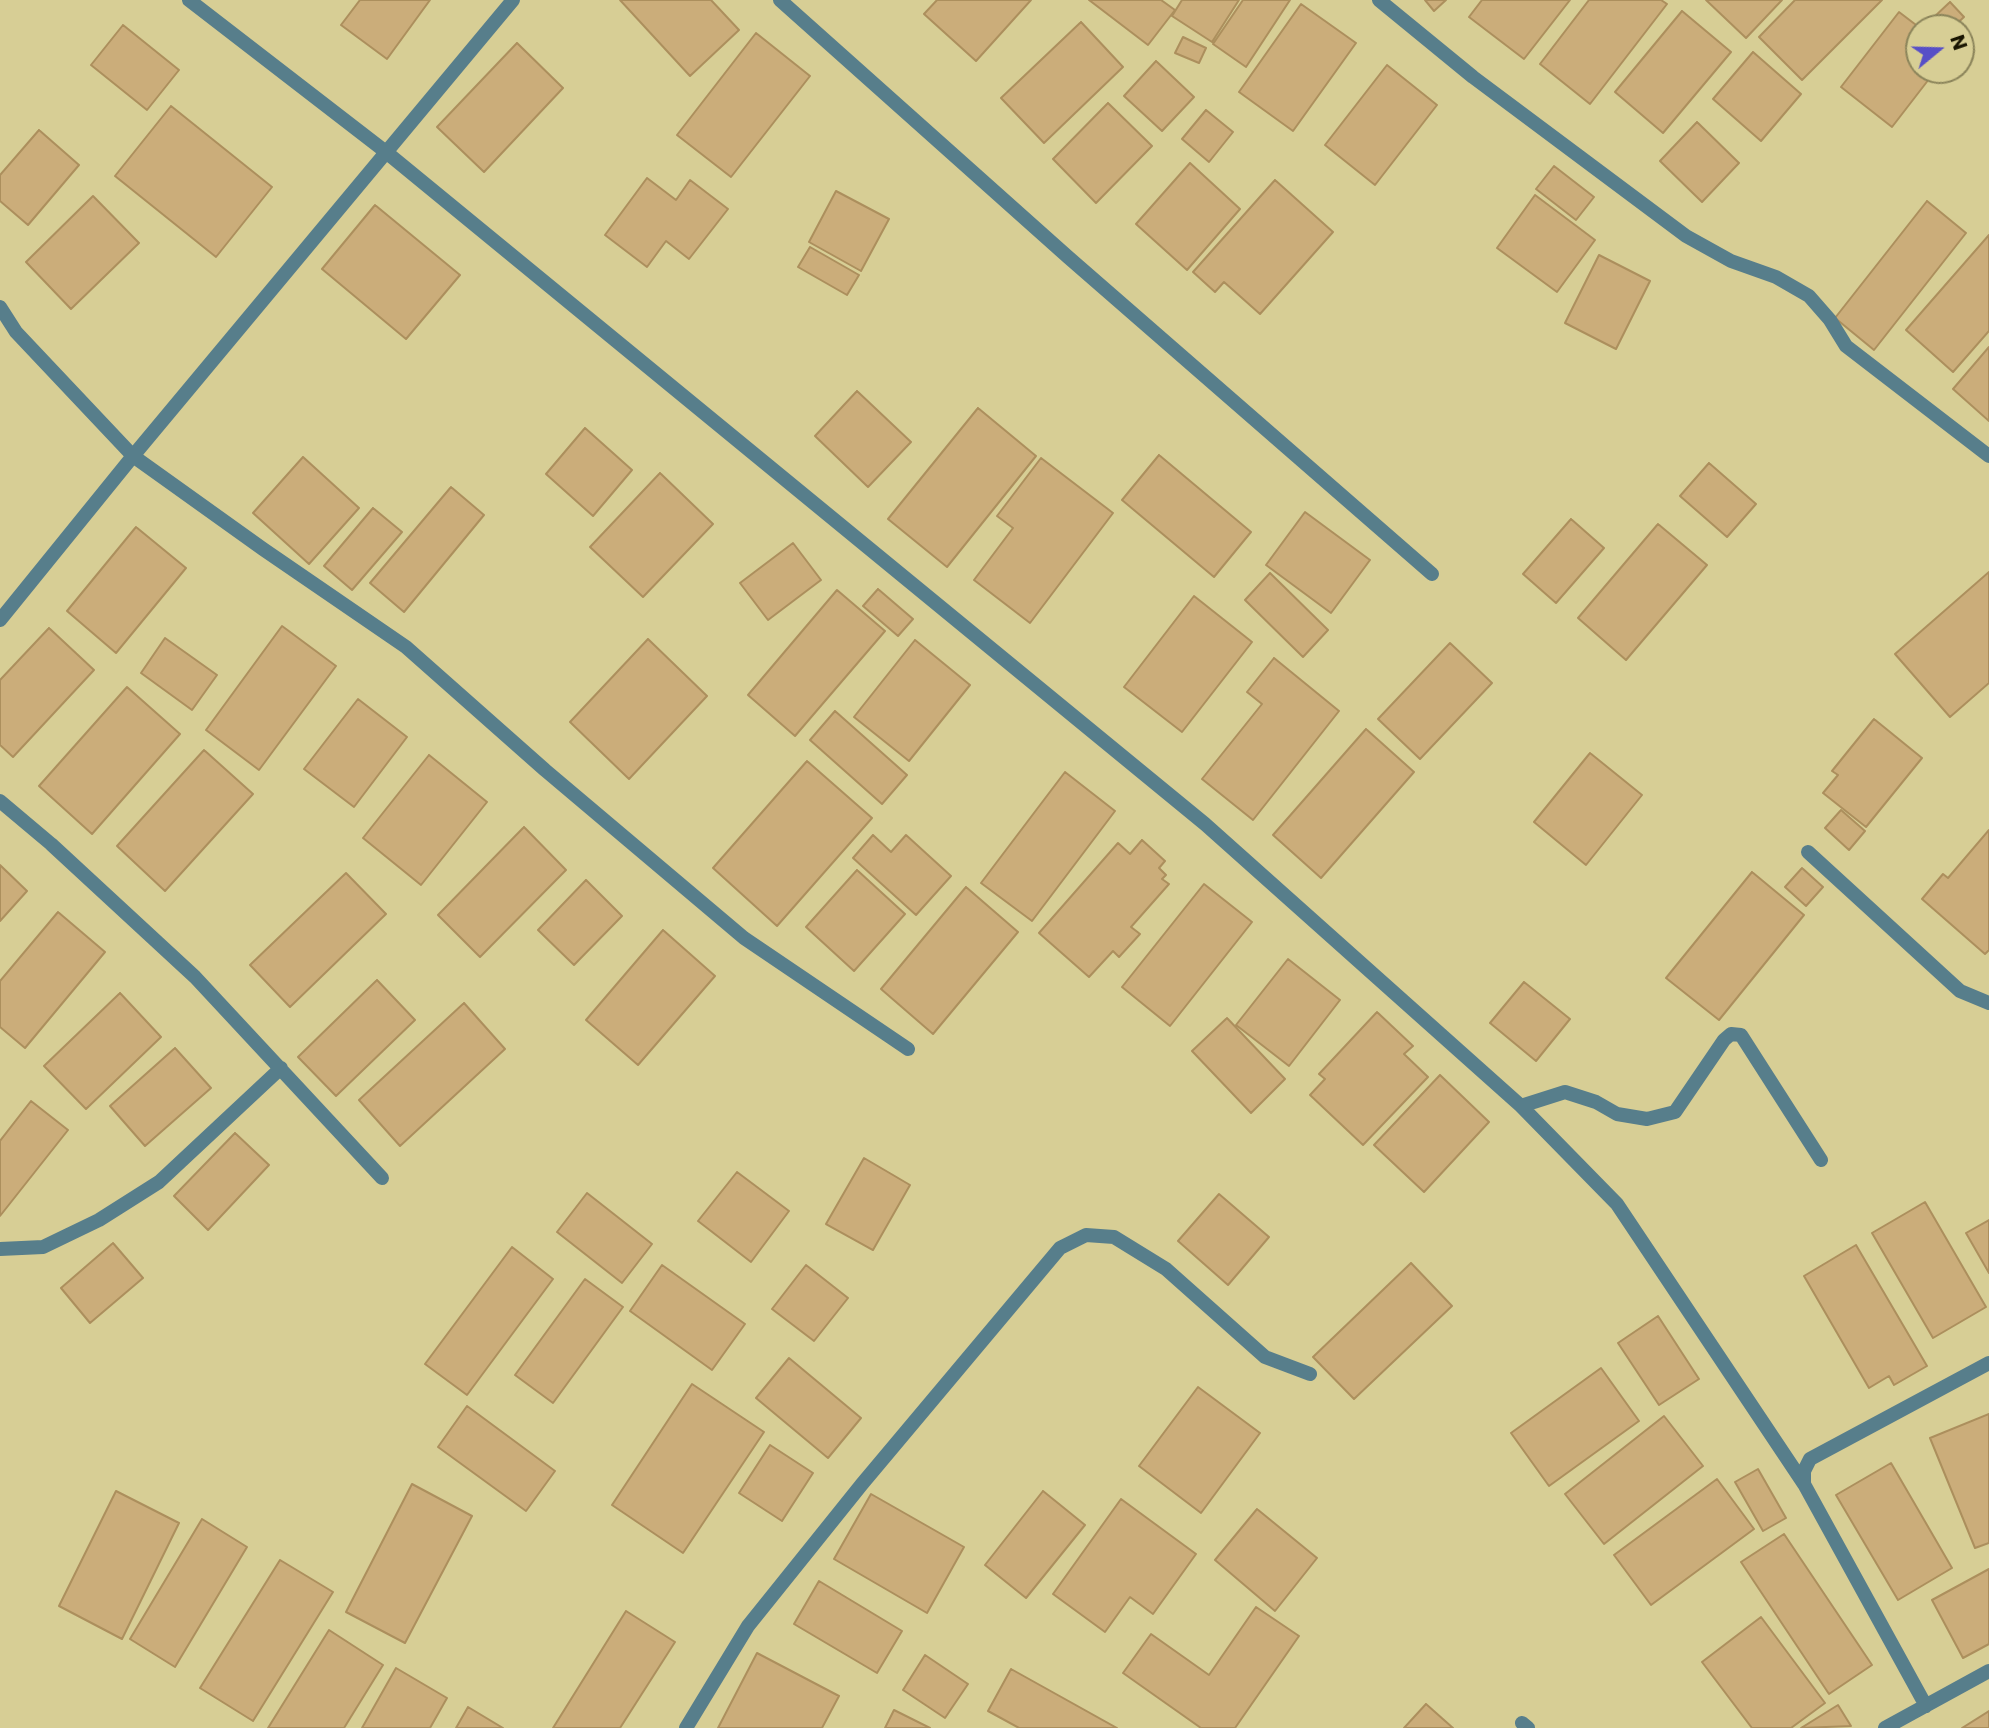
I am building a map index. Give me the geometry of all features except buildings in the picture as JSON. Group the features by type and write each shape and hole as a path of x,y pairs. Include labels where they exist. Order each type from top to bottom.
{"street":[{"path":"189,0 386,152 1205,824 1521,1106 1617,1204 1804,1484 1926,1706"},
{"path":"0,620 513,0"},
{"path":"780,0 1068,257 1432,574"},
{"path":"1379,0 1473,77 1686,236 1731,261 1776,277 1809,296 1830,320 1846,346 1989,456"},
{"path":"0,307 16,332 133,456 263,550 406,647 545,771 744,938 908,1049"},
{"path":"0,801 51,844 195,977 382,1178"},
{"path":"1808,852 1960,991 1989,1003"},
{"path":"1521,1106 1565,1092 1596,1102 1618,1114 1647,1119 1675,1112 1724,1040 1731,1034 1741,1035 1821,1160"},
{"path":"0,1249 43,1247 99,1220 159,1182 281,1068"},
{"path":"686,1728 748,1626 862,1484 1060,1248 1086,1235 1114,1237 1166,1269 1265,1357 1310,1374"},
{"path":"1804,1484 1804,1471 1810,1460 1989,1363"},
{"path":"1885,1728 1989,1671"}]}
